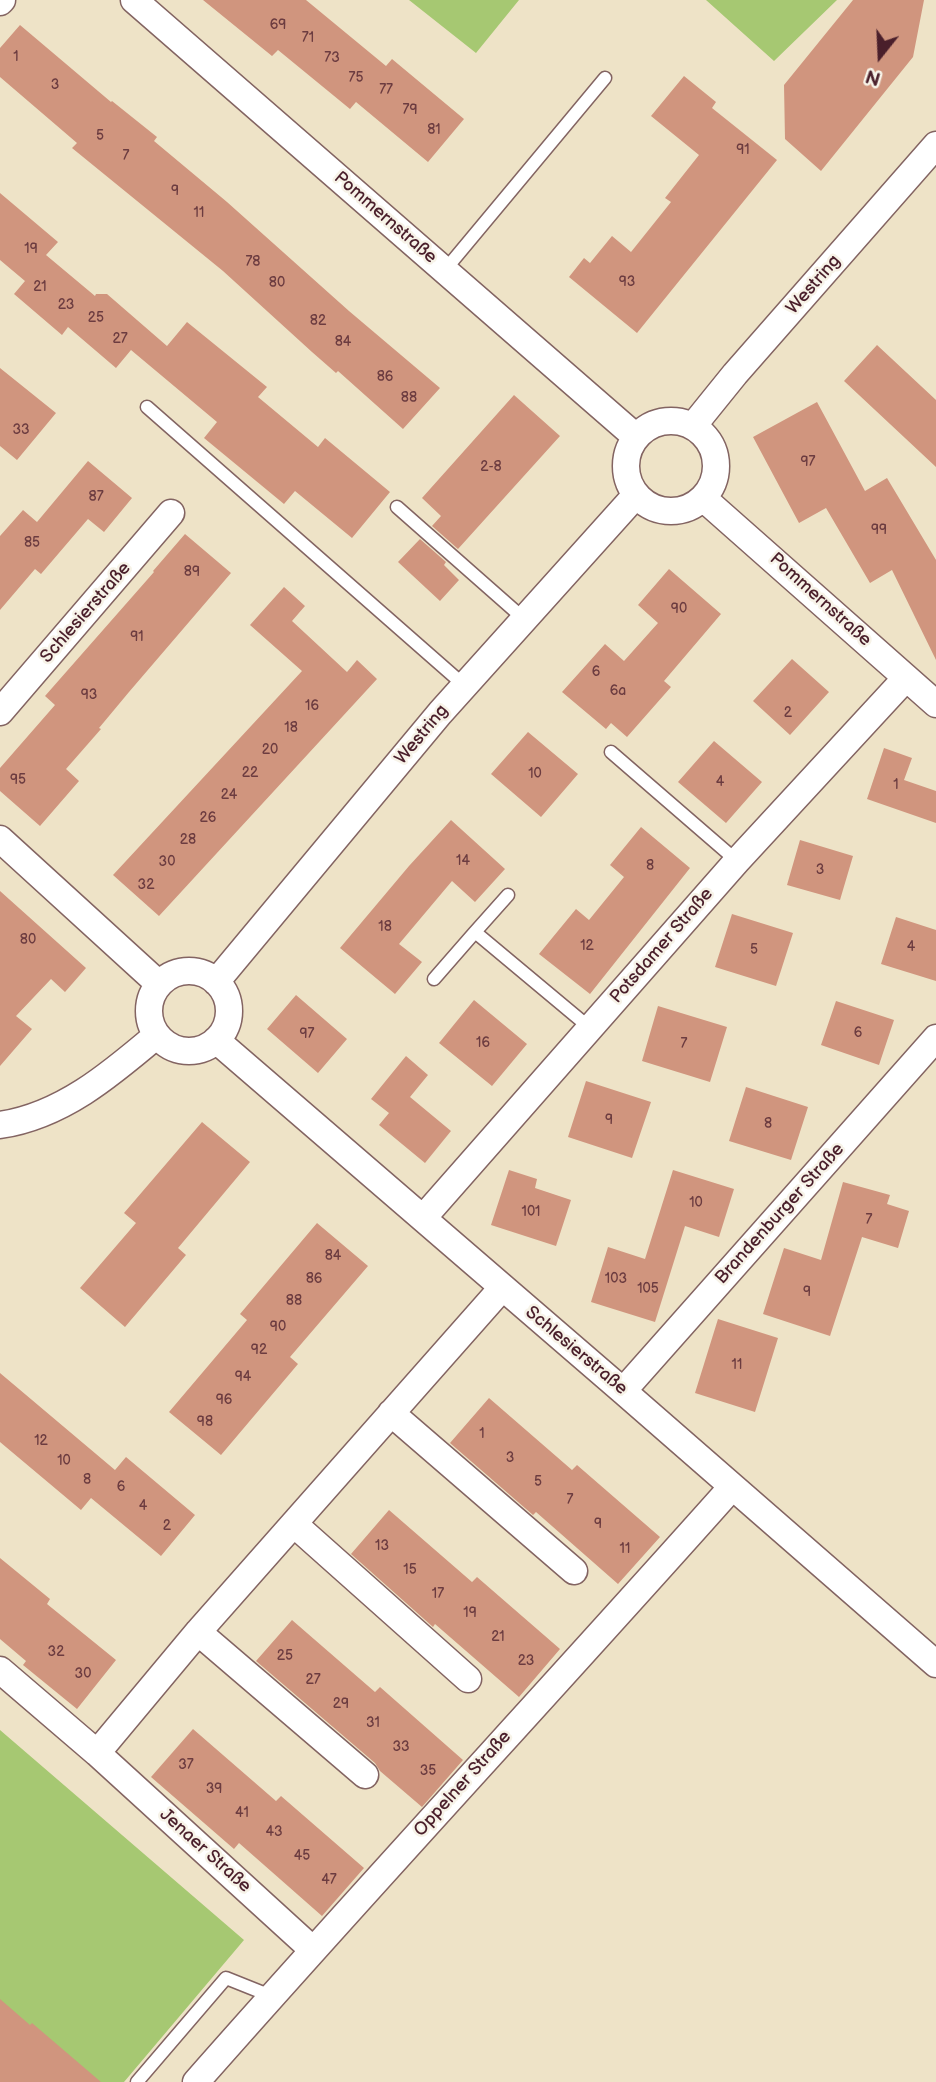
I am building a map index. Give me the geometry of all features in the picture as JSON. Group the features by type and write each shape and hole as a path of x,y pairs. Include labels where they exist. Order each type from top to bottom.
{"street":[{"name":"Pommernstraße","path":"134,0 636,437"},
{"name":"Westring","path":"693,426 936,145"},
{"path":"672,421 693,426 703,435 715,456 716,471 712,484 703,498 692,506 669,511 646,504 630,487 625,470 626,456 636,437 657,422 672,421"},
{"name":"Westring","path":"216,982 523,618 636,495"},
{"name":"Pommernstraße","path":"703,498 936,704"},
{"name":"Schlesierstraße","path":"0,712 171,513"},
{"name":"Potsdamer Straße","path":"423,1219 737,861 906,678"},
{"path":"0,839 159,984"},
{"path":"185,971 202,973 216,982 225,995 228,1014 225,1026 216,1040 206,1047 187,1051 173,1047 157,1035 149,1017 149,1003 159,984 170,975 185,971"},
{"path":"0,1125 22,1122 56,1109 120,1066 157,1035"},
{"name":"Brandenburger Straße","path":"623,1391 936,1038"},
{"name":"Schlesierstraße","path":"216,1040 936,1664"},
{"path":"97,1753 198,1632 502,1288"},
{"path":"391,1413 574,1571"},
{"name":"Oppelner Straße","path":"196,2082 732,1487"},
{"path":"293,1524 468,1679"},
{"path":"198,1632 365,1775"},
{"name":"Jenaer Straße","path":"0,1670 97,1753 313,1950"}],"lane":[{"path":"445,271 605,78"},
{"path":"147,407 465,686"},
{"path":"397,507 523,618"},
{"path":"611,752 737,861"},
{"path":"434,979 508,895"},
{"path":"475,932 590,1028"},
{"path":"137,2082 226,1978 271,1996"}],"green space":[{"path":"409,0 519,0 476,53"},
{"path":"706,0 837,0 774,61"},
{"path":"0,1730 244,1940 124,2082 0,2082"}],"building":[{"path":"203,0 306,0 386,66 392,59 464,119 428,162 356,102 350,109 278,50 272,56"},
{"path":"853,0 924,0 913,57 821,171 785,139 784,85"},
{"path":"20,25 157,137 154,141 440,388 403,429 338,371 336,373 312,352 223,271 72,148 77,143 0,77 0,48"},
{"path":"684,76 716,102 712,108 777,160 637,333 569,277 584,258 590,263 612,236 631,252 671,202 665,198 699,155 651,116"},
{"path":"0,193 58,242 46,255 95,296 107,294 167,346 187,322 267,387 258,397 318,447 325,438 390,492 352,538 295,491 284,504 204,438 217,422 131,350 116,368 68,327 62,335 14,294 25,281 0,260"},
{"path":"877,345 936,400 936,467 844,381"},
{"path":"0,368 56,413 17,460 0,446"},
{"path":"514,395 560,436 458,549 432,526 441,516 422,498"},
{"path":"817,402 865,491 887,478 936,560 936,660 892,570 870,583 826,508 799,523 753,437"},
{"path":"88,461 132,498 104,532 88,519 41,574 35,569 0,610 0,536 23,510 37,522"},
{"path":"185,534 231,573 66,769 79,781 40,826 0,791 0,768 55,705 45,696"},
{"path":"420,539 446,562 444,565 459,580 440,601 398,562"},
{"path":"669,569 721,614 664,681 671,687 627,737 611,723 606,729 562,692 605,644 624,661 658,623 638,605"},
{"path":"284,587 305,606 292,621 347,672 357,660 377,679 159,916 113,875 302,671 250,625"},
{"path":"792,659 829,692 790,735 753,701"},
{"path":"528,732 578,774 541,817 491,774"},
{"path":"714,741 762,782 726,823 678,782"},
{"path":"884,748 912,758 904,780 936,791 936,823 867,799"},
{"path":"451,820 505,869 475,902 452,881 399,944 422,962 395,994 340,948"},
{"path":"641,827 690,868 590,994 539,954 576,909 589,920 624,877 610,865"},
{"path":"800,840 853,856 840,900 787,885"},
{"path":"0,891 86,968 65,992 51,979 16,1016 32,1029 0,1066"},
{"path":"732,914 793,933 776,986 715,967"},
{"path":"896,917 936,930 936,981 881,964"},
{"path":"296,995 347,1039 318,1073 267,1029"},
{"path":"474,1000 527,1044 492,1086 439,1043"},
{"path":"836,1001 894,1020 879,1065 821,1045"},
{"path":"658,1006 727,1027 710,1082 642,1061"},
{"path":"406,1056 428,1075 410,1097 451,1131 425,1163 379,1125 389,1113 371,1099"},
{"path":"586,1081 651,1102 632,1158 568,1137"},
{"path":"746,1087 808,1107 791,1160 729,1141"},
{"path":"202,1122 250,1162 178,1248 186,1255 125,1327 80,1288 136,1223 124,1213"},
{"path":"509,1170 537,1179 535,1188 571,1200 556,1246 491,1225"},
{"path":"673,1170 734,1189 719,1237 685,1226 655,1322 591,1302 608,1247 645,1259"},
{"path":"843,1182 890,1195 887,1204 909,1211 898,1248 862,1237 830,1336 763,1314 784,1248 821,1260"},
{"path":"317,1223 368,1266 290,1357 298,1364 221,1455 169,1412 247,1320 240,1314"},
{"path":"718,1319 778,1338 755,1412 695,1393"},
{"path":"0,1373 115,1470 126,1457 195,1515 161,1556 91,1498 81,1510 0,1442"},
{"path":"489,1398 572,1470 577,1465 660,1537 618,1584 536,1512 533,1515 450,1443"},
{"path":"389,1510 472,1582 477,1577 560,1649 519,1697 435,1624 433,1627 351,1554"},
{"path":"0,1558 50,1599 47,1604 116,1660 77,1709 23,1665 26,1661 0,1639"},
{"path":"292,1620 375,1692 380,1687 463,1760 422,1807 256,1661"},
{"path":"193,1729 276,1801 281,1796 364,1868 322,1916 239,1843 234,1849 151,1777"},
{"path":"0,1999 30,2025 32,2023 101,2082 0,2082"}]}
